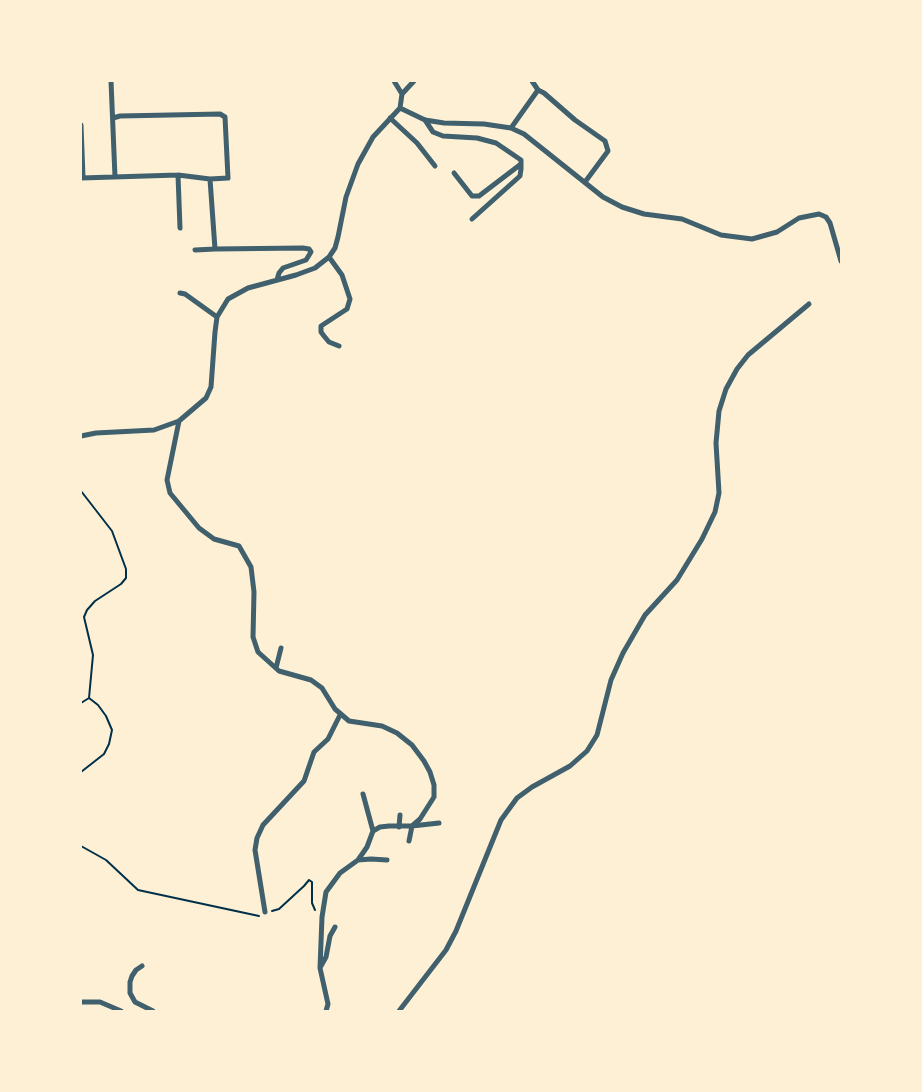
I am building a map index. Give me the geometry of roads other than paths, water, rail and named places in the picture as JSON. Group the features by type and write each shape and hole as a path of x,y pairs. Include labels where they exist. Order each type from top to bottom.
{"street":[{"path":"111,81 115,176"},
{"path":"394,81 402,94"},
{"path":"81,436 96,433 154,430 179,421 206,398 211,387 217,317 228,299 248,288 315,268 329,258 335,248 346,197 354,172 373,137 400,108 402,94 414,81"},
{"path":"532,81 538,90 605,141 608,151 585,182"},
{"path":"511,128 538,90"},
{"path":"400,108 425,120 511,128 524,134 604,197 622,207 644,214 682,219 721,235 752,239 777,232 799,218 819,214 826,217 830,223 841,261"},
{"path":"81,124 82,177 178,175 210,179 228,178 225,117 220,114 120,116 113,118"},
{"path":"390,118 417,143 435,166"},
{"path":"425,120 433,132 443,136 477,138 496,143 521,160 520,176 483,207 472,219"},
{"path":"454,173 472,196 479,196 521,164"},
{"path":"178,175 180,228"},
{"path":"210,179 216,249"},
{"path":"195,250 309,248 312,252 310,257 283,268 279,272 277,280"},
{"path":"329,258 342,275 350,298 346,309 321,326 321,332 329,342 339,346"},
{"path":"180,292 217,317"},
{"path":"399,1011 450,944 501,820 517,798 532,786 570,766 586,751 597,735 611,680 622,653 645,615 678,580 715,512 719,493 716,443 720,411 726,389 737,369 748,355 809,304"},
{"path":"179,421 167,480 170,493 199,528 214,539 239,546 251,567 254,592 253,637 258,652 279,671 311,680 322,688 340,715 349,721 382,726 397,733 412,745 424,761 434,785 434,798 420,819 412,826 409,841"},
{"path":"276,668 281,648"},
{"path":"266,912 255,850 257,838 263,825 304,781 314,752 328,739 340,715"},
{"path":"326,1011 328,1004 320,968 322,917 326,892 340,873 358,860 367,848 373,831 363,794"},
{"path":"399,827 400,815"},
{"path":"373,831 390,826 399,827 439,823"},
{"path":"358,860 387,860"},
{"path":"320,968 326,957 330,936 335,927"},
{"path":"142,966 132,976 130,993 135,1002 153,1011"},
{"path":"81,1002 100,1002 121,1011"}]}
